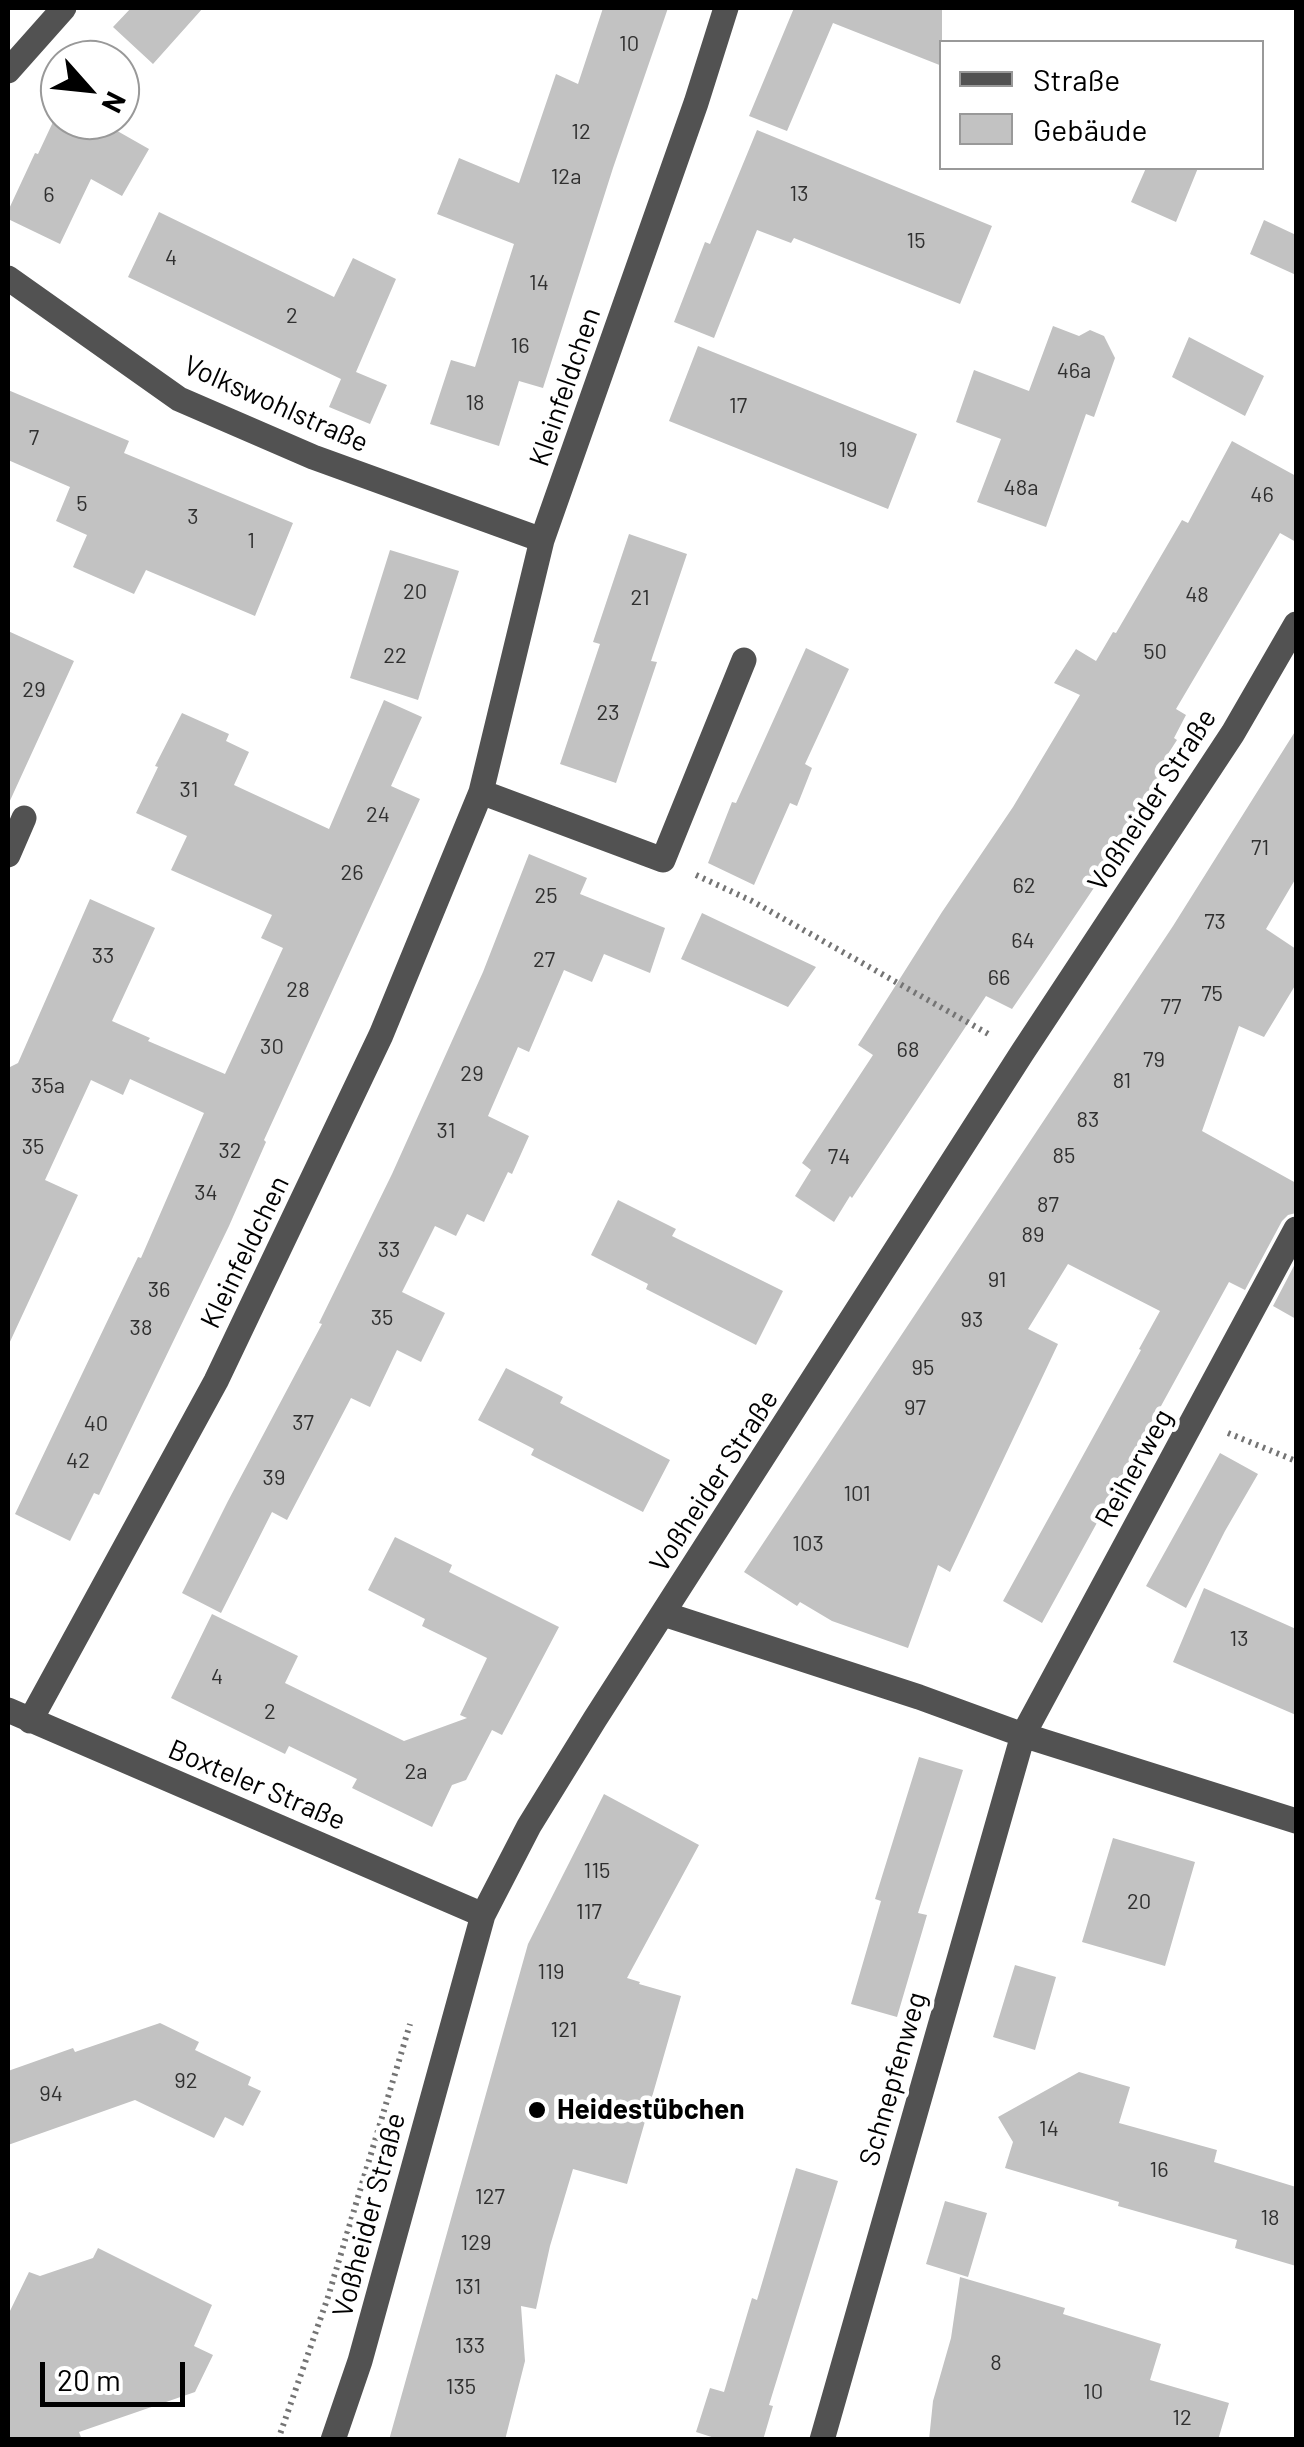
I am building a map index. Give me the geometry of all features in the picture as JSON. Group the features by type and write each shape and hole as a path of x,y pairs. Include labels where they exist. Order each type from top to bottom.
{"street":[{"path":"8,72 64,8"},
{"name":"Kleinfeldchen","path":"19,1716 216,1380 381,1035 480,792 542,540 726,8"},
{"name":"Volkswohlstraße","path":"8,278 179,399 313,457 542,540"},
{"name":"Voßheider Straße","path":"333,2440 360,2361 483,1915 529,1826 1022,1053 1233,732 1296,624"},
{"path":"480,792 663,860 744,660"},
{"path":"8,855 24,818"},
{"name":"Reiherweg","path":"1022,1735 1296,1230"},
{"path":"664,1614 919,1697 1022,1735 1296,1821"},
{"name":"Boxteler Straße","path":"19,1716 483,1915"},
{"name":"Schnepfenweg","path":"822,2440 1022,1735"}],"path":[{"path":"663,860 752,901 1022,1053"},
{"path":"1194,1419 1296,1461"}],"building":[{"path":"131,8 203,8 153,64 140,52 140,40 127,40 113,27"},
{"path":"603,8 668,8 543,388 519,381 499,446 430,424 451,360 475,367 514,244 437,214 459,158 519,183 556,74 578,84"},
{"path":"794,8 942,8 939,65 833,23 787,131 749,116"},
{"path":"757,130 992,226 960,304 794,238 791,243 757,230 714,338 674,322 705,242 710,244"},
{"path":"45,140 133,140 149,149 122,196 91,179 60,244 8,219 8,211 35,153 38,154"},
{"path":"1145,170 1197,170 1176,222 1131,202"},
{"path":"159,212 334,297 353,258 396,279 356,372 387,385 370,424 329,407 341,379 128,277"},
{"path":"1264,220 1296,235 1296,275 1250,254"},
{"path":"1053,326 1079,336 1090,330 1104,336 1115,358 1094,417 1086,414 1046,527 977,502 1001,439 956,422 974,370 1029,391"},
{"path":"1189,337 1264,376 1245,416 1172,377"},
{"path":"698,346 917,434 888,509 669,421"},
{"path":"8,390 129,441 124,453 293,523 255,616 146,570 134,594 73,567 87,535 56,521 70,487 8,460"},
{"path":"1232,441 1296,476 1296,542 1280,533 1176,709 1186,715 1166,757 1174,762 1036,974 1012,1009 986,996 834,1222 795,1196 811,1170 802,1163 873,1055 858,1045 1013,807 1080,695 1054,683 1076,649 1096,661 1182,520 1188,523"},
{"path":"629,534 687,554 651,661 657,662 616,783 560,764 600,644 593,642"},
{"path":"390,550 459,571 418,700 350,678"},
{"path":"8,631 74,661 8,805"},
{"path":"806,648 849,669 805,764 812,768 797,806 790,803 754,885 708,863 732,802 736,803"},
{"path":"384,700 422,717 391,786 420,799 264,1140 229,1226 99,1495 94,1493 70,1541 15,1514 138,1257 141,1258 204,1113 130,1079 123,1095 91,1080 45,1180 78,1195 8,1346 8,1068 18,1063 90,899 155,928 112,1021 225,1074 283,948 261,938 272,915 171,870 187,836 136,813 158,767 155,766 182,713 229,734 226,741 249,752 234,785 329,829"},
{"path":"1296,730 1296,878 1266,929 1296,949 1296,984 1264,1037 1239,1026 1202,1131 1296,1183 1296,1213 1282,1221 1245,1290 1229,1282 1042,1623 1003,1601 1160,1311 1068,1264 1028,1329 1058,1344 950,1572 938,1565 908,1648 832,1621 800,1602 797,1606 744,1572 1173,926"},
{"path":"529,854 587,878 580,894 665,928 650,973 604,954 592,982 564,970 529,1052 518,1047 488,1116 529,1136 512,1174 508,1172 484,1222 467,1214 456,1236 435,1226 402,1292 445,1313 421,1362 397,1350 370,1407 351,1398 287,1520 272,1512 221,1613 182,1593 322,1324 319,1323 392,1174 483,972"},
{"path":"702,913 816,967 788,1007 681,959"},
{"path":"618,1200 676,1229 672,1236 783,1291 756,1345 646,1289 648,1284 591,1255"},
{"path":"1296,1262 1296,1319 1273,1306"},
{"path":"506,1368 563,1397 560,1403 670,1460 643,1512 531,1455 534,1449 478,1420"},
{"path":"1220,1453 1258,1474 1186,1608 1146,1586"},
{"path":"395,1537 452,1565 449,1572 559,1627 502,1735 492,1730 466,1780 452,1785 432,1827 352,1788 357,1779 289,1746 285,1754 171,1698 212,1614 298,1656 285,1683 404,1741 467,1718 460,1715 487,1658 422,1626 425,1619 368,1590"},
{"path":"1204,1588 1296,1629 1296,1715 1173,1662"},
{"path":"919,1757 963,1770 918,1913 927,1915 897,2017 851,2004 881,1901 875,1899"},
{"path":"604,1794 699,1845 627,1978 681,1996 627,2184 573,2169 536,2309 521,2306 525,2361 505,2440 389,2440 528,1944"},
{"path":"1113,1838 1195,1862 1165,1966 1082,1942"},
{"path":"1015,1965 1056,1977 1035,2050 993,2037"},
{"path":"160,2023 199,2042 195,2050 251,2077 248,2085 261,2091 243,2126 225,2117 214,2138 135,2100 8,2145 8,2071"},
{"path":"1079,2072 1130,2087 1119,2123 1217,2150 1214,2162 1296,2187 1296,2266 1235,2248 1237,2240 1005,2168 1013,2142 998,2117"},
{"path":"796,2168 838,2181 769,2405 773,2406 763,2440 721,2440 696,2432 710,2388 724,2392 752,2298 757,2300"},
{"path":"945,2201 987,2213 968,2277 926,2264"},
{"path":"98,2248 212,2305 194,2346 213,2355 195,2392 79,2432 82,2440 8,2440 8,2315 29,2272 40,2276 93,2258"},
{"path":"960,2277 1065,2308 1063,2314 1161,2344 1150,2380 1229,2403 1218,2440 929,2440 933,2401 951,2338"}],"place":[{"name":"Heidestübchen","path":"537,2110"}]}
